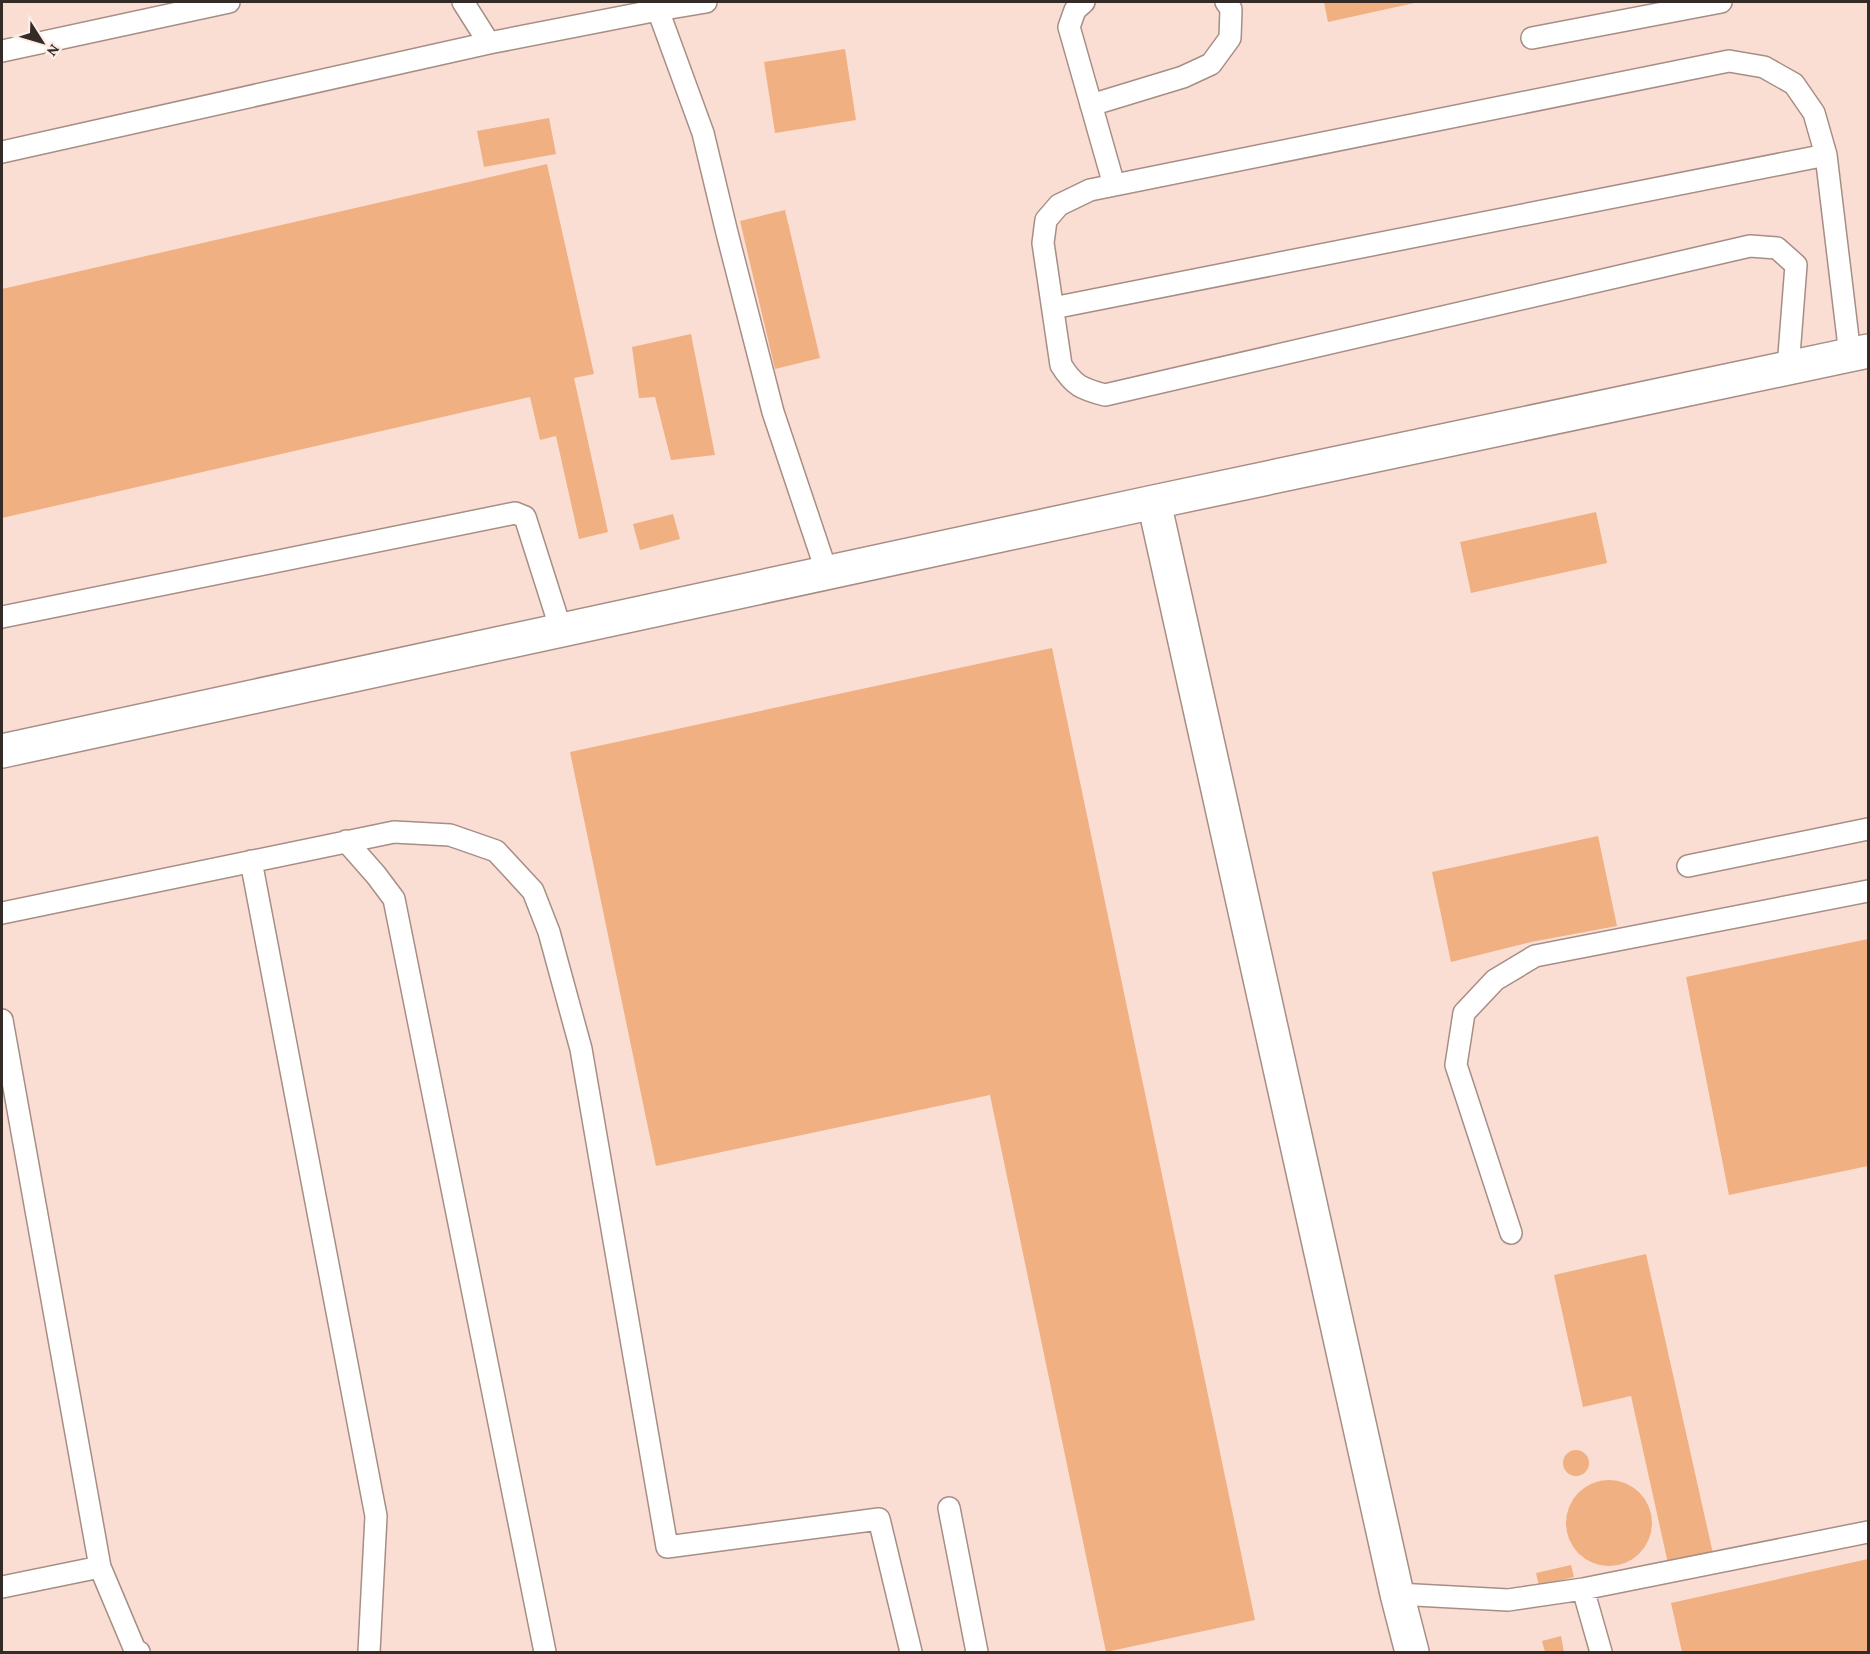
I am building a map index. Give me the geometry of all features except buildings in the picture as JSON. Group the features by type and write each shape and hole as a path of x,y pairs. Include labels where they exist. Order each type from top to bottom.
{"street":[{"path":"2,751 1154,502 1859,353"},
{"path":"1154,502 1412,1653"}],"lane":[{"path":"2,51 229,2"},
{"path":"463,2 489,43"},
{"path":"2,152 489,43 706,2"},
{"path":"1083,2 1074,10 1069,27 1114,185"},
{"path":"1091,105 1183,77 1211,64 1230,38 1231,9 1226,2"},
{"path":"1532,38 1721,2"},
{"path":"658,10 703,133 773,412 827,573"},
{"path":"1788,368 1796,265 1777,248 1750,246 1105,395 1086,390 1071,381 1061,365 1043,243 1046,220 1059,205 1090,190 1729,61 1764,68 1794,84 1814,112 1826,155 1859,353"},
{"path":"1053,308 1826,155"},
{"path":"2,617 515,513 525,517 561,630"},
{"path":"1688,866 1869,829"},
{"path":"2,913 394,832 450,835 496,851 533,891 549,932 581,1049 667,1547 879,1519 911,1653"},
{"path":"346,841 376,874 394,899 545,1653"},
{"path":"251,861 376,1516 369,1653"},
{"path":"1511,1233 1456,1065 1464,1013 1495,980 1535,956 1869,891"},
{"path":"2,1020 100,1567 138,1653"},
{"path":"949,1508 977,1653"},
{"path":"1397,1594 1508,1600 1582,1589 1869,1532"},
{"path":"2,1587 100,1567"},
{"path":"1582,1589 1601,1653"}],"shaded area":[{"path":"2,2 1868,2 1868,1652 2,1652"}]}
